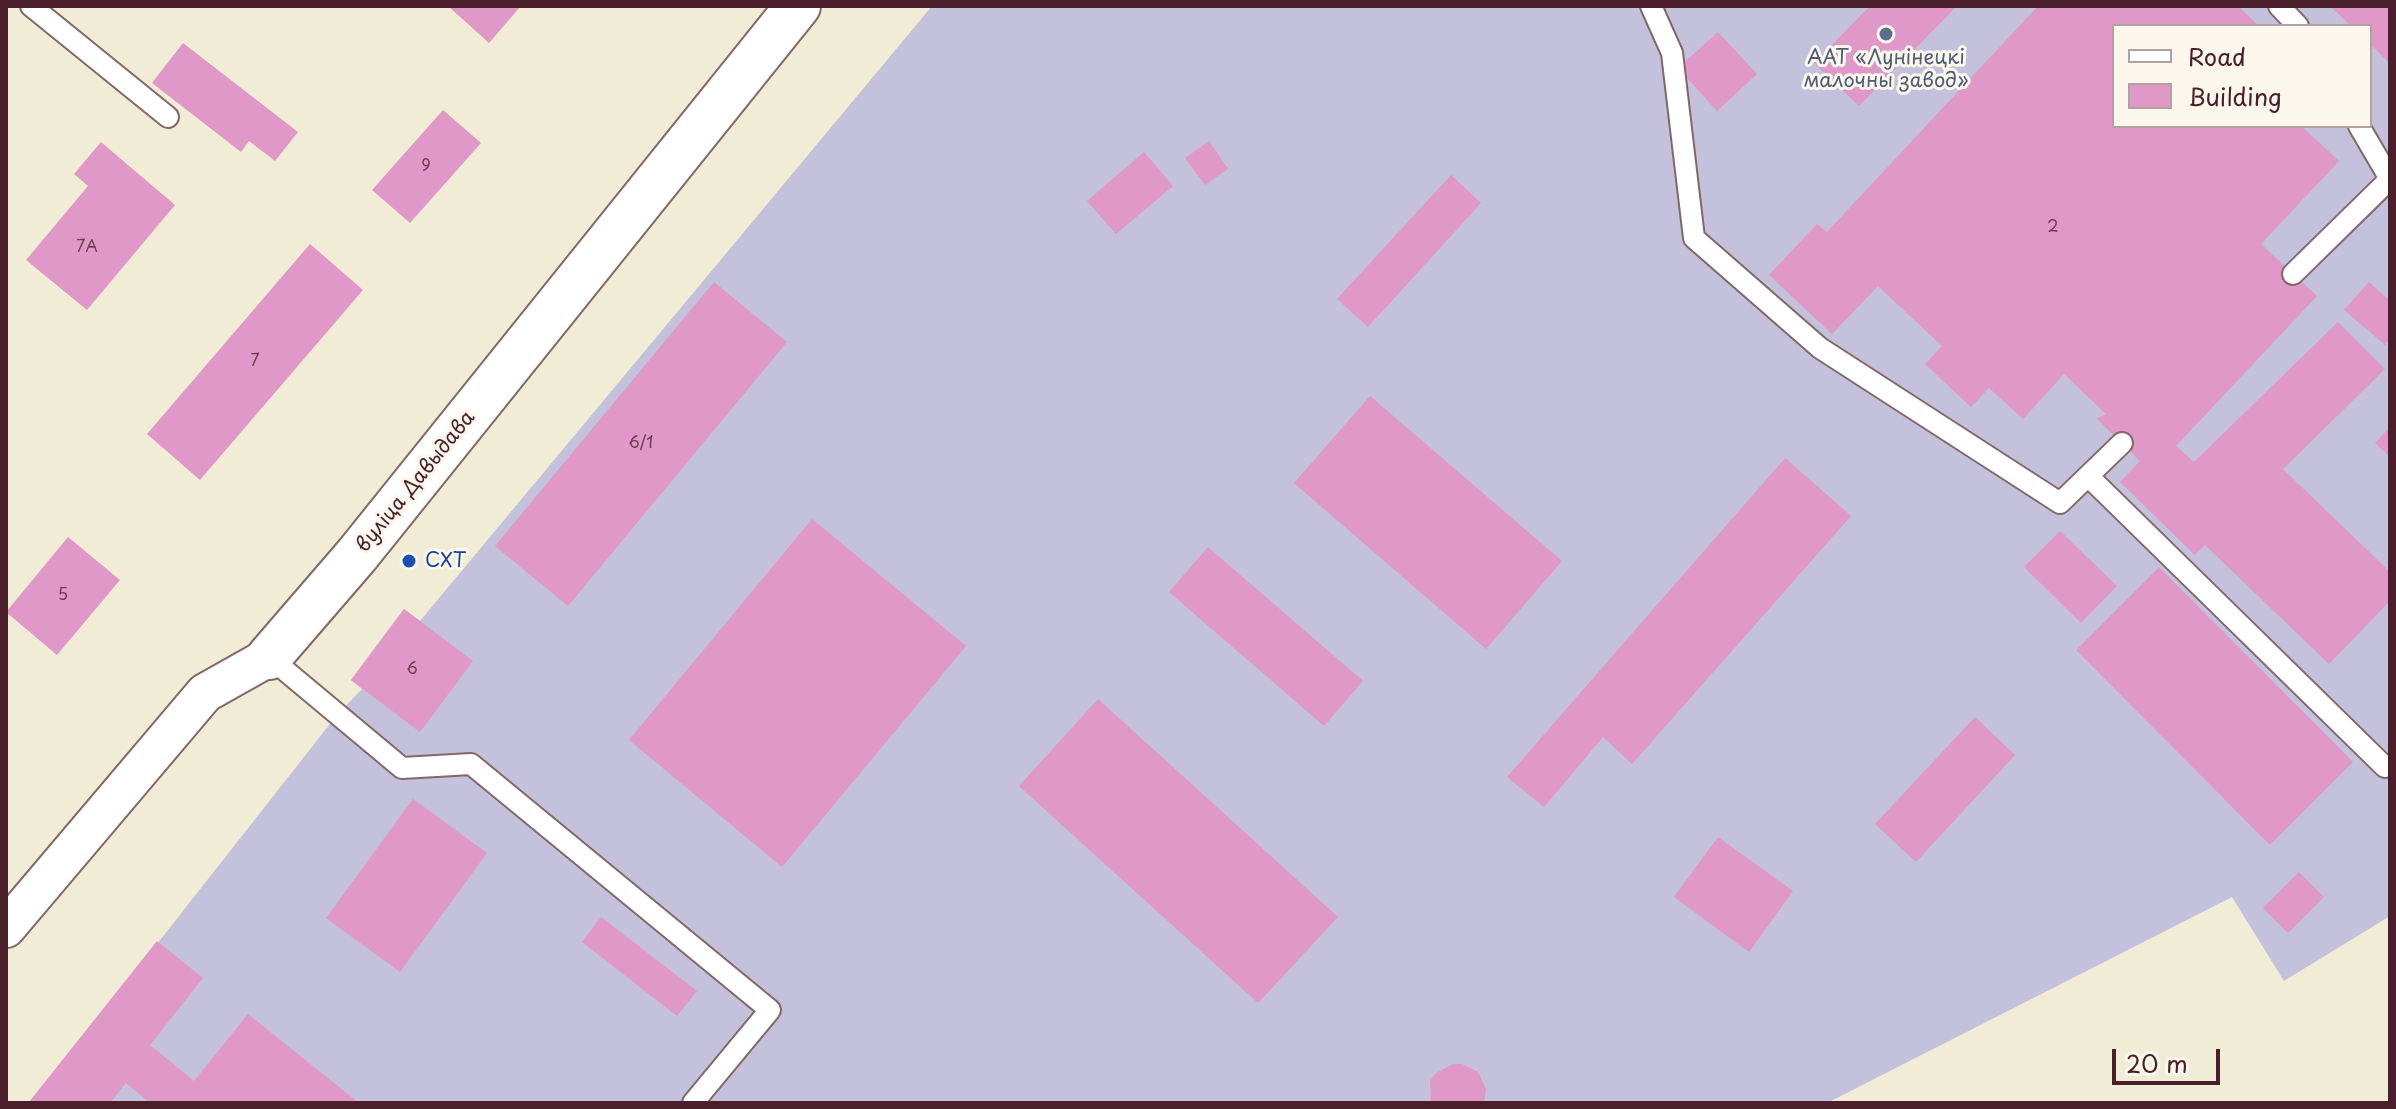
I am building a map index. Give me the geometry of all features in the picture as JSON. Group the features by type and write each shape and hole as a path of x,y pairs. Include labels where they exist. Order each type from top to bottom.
{"street":[{"name":"вуліца Давыдава","path":"6,928 205,693 269,657 357,555 798,6"}],"lane":[{"path":"31,6 168,117"},
{"path":"1651,6 1672,53 1694,238 1820,348 2060,503 2122,443"},
{"path":"2279,6 2296,24"},
{"path":"2293,274 2384,198 2390,179 2360,128"},
{"path":"2088,476 2385,767 2390,766"},
{"path":"269,657 402,768 471,764 770,1010 693,1103"}],"shaded area":[{"path":"932,6 2390,6 2390,916 2284,981 2232,897 1827,1103 32,1103 337,715 362,689 351,680 404,609 420,621"}],"building":[{"path":"448,6 521,6 489,43"},
{"name":"ААТ «Лунінецкі малочны завод»","path":"1870,6 1957,6 1859,106 1814,63"},
{"path":"2038,6 2238,6 2257,24 2112,24 2112,128 2303,128 2339,161 2261,244 2317,296 2176,446 2194,462 2338,322 2385,369 2283,469 2390,572 2390,601 2329,664 2205,545 2195,555 2120,482 2140,461 2097,419 2106,414 2064,374 2023,419 1989,388 1971,407 1925,364 1942,346 1878,286 1832,334 1769,275 1817,224 1827,232"},
{"path":"2330,6 2390,6 2390,64 2372,46 2372,24 2349,24"},
{"path":"1718,32 1757,74 1717,111 1678,68"},
{"path":"183,43 298,132 275,161 249,141 241,152 152,83"},
{"path":"443,110 481,143 410,223 372,190"},
{"path":"1209,141 1228,169 1205,185 1185,158"},
{"path":"101,142 175,205 87,310 26,260 88,186 74,174"},
{"path":"1144,152 1173,186 1116,234 1087,201"},
{"path":"1451,175 1481,203 1368,327 1337,299"},
{"path":"310,244 363,290 200,480 147,434"},
{"path":"714,282 787,342 568,606 495,546"},
{"path":"2369,282 2390,301 2390,339 2385,345 2344,310"},
{"path":"1370,396 1562,561 1486,649 1294,483"},
{"path":"2390,427 2390,457 2375,443"},
{"path":"1785,458 1851,516 1632,764 1603,737 1544,807 1507,777"},
{"path":"812,519 966,646 782,867 629,740"},
{"path":"2060,531 2117,586 2081,623 2024,567"},
{"path":"68,537 120,580 57,655 6,612"},
{"path":"1208,547 1363,681 1324,726 1169,592"},
{"path":"2159,567 2353,762 2270,845 2076,650"},
{"path":"404,609 473,661 420,732 351,680"},
{"path":"1098,699 1338,917 1258,1003 1019,786"},
{"path":"1975,717 2015,755 1916,862 1875,824"},
{"path":"413,799 487,853 400,972 326,918"},
{"path":"1718,837 1793,891 1749,952 1674,897"},
{"path":"2299,872 2324,897 2288,933 2263,908"},
{"path":"601,917 697,991 677,1016 582,942"},
{"path":"157,941 203,978 150,1045 194,1081 248,1014 359,1103 150,1103 126,1083 110,1103 29,1102"},
{"path":"1453,1064 1462,1064 1478,1072 1486,1089 1484,1103 1431,1103 1430,1081 1436,1073"}],"place":[{"name":"ААТ «Лунінецкі малочны завод»","path":"1886,34"},
{"name":"СХТ","path":"409,561"}]}
